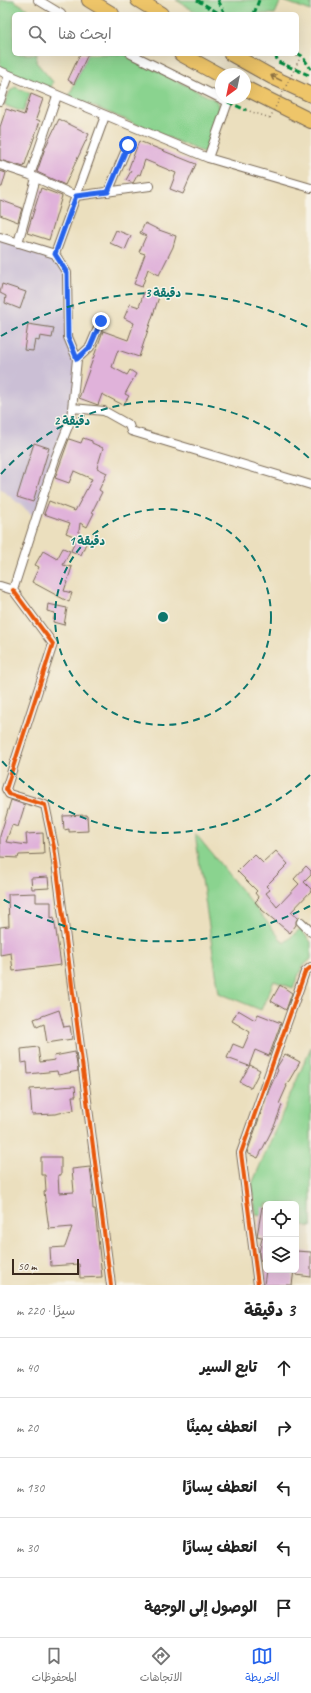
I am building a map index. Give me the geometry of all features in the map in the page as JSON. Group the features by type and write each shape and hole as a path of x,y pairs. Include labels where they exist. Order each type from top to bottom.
{"highway":[{"path":"89,0 109,12"},
{"path":"138,0 158,12"},
{"path":"185,56 215,73"},
{"path":"235,56 272,77 311,95"},
{"path":"251,91 311,121"}],"street":[{"path":"38,0 58,12"},
{"path":"135,56 228,102 208,158"},
{"path":"0,71 208,158 311,188"},
{"path":"0,101 9,75"},
{"path":"18,243 33,177 57,96"},
{"path":"55,254 105,116"},
{"path":"108,192 128,145"},
{"path":"0,166 33,177 76,196 150,186"},
{"path":"0,237 55,254 67,273 68,337 77,359 71,419 55,459 13,590"},
{"path":"77,359 90,347 101,321"},
{"path":"73,408 104,412 129,425 130,431 311,485"},
{"path":"0,586 13,590 53,644 6,789 9,794 45,805 55,855 111,1285"},
{"path":"301,922 311,932"},
{"path":"258,1285 241,1152 306,972 311,967"}],"path":[{"path":"246,110 270,118 300,58 296,56"}],"shaded area":[{"path":"0,237 55,254 67,273 68,337 77,359 74,397 36,518 0,488"}],"green space":[{"path":"0,0 13,0 28,9 26,12 12,12 12,56 37,56 36,62 53,82 50,90 0,68"},
{"path":"176,0 281,0 276,12 196,12"},
{"path":"281,0 311,0 311,11"},
{"path":"87,56 128,56 215,100 215,104 218,104 220,107 205,153 69,96"},
{"path":"15,87 30,93 23,112 4,105 10,91"},
{"path":"195,833 284,943 300,929 311,942 311,959 302,967 293,988 274,981 261,1010 219,993"},
{"path":"311,1047 311,1227 299,1224 299,1201 263,1201 263,1215 256,1214 252,1184"}],"building":[{"path":"79,56 87,56 74,84 68,80"},
{"path":"31,94 43,99 36,119 40,121 24,167 0,160 0,127 6,109 24,115"},
{"path":"59,119 89,134 65,185 37,172 45,148"},
{"path":"139,141 196,164 183,194 170,189 176,173 145,160 140,175 138,174 133,183 126,180 131,171 128,170"},
{"path":"0,171 6,173 2,187 0,187"},
{"path":"41,188 62,196 49,240 27,233"},
{"path":"0,200 22,208 18,222 0,215"},
{"path":"145,223 176,236 173,247 159,275 148,269 142,287 134,284 145,254 139,252 146,236 140,233"},
{"path":"116,230 131,236 125,250 110,243"},
{"path":"2,284 26,292 20,309 5,303 6,296 0,293"},
{"path":"144,292 159,297 139,357 118,350 112,367 127,375 130,370 136,374 125,394 129,396 123,405 102,394 98,405 79,398 103,331 128,340 134,323 124,318 130,304 139,307"},
{"path":"28,324 54,328 52,338 40,336 39,341 35,340 33,351 24,350"},
{"path":"83,438 92,441 92,443 103,448 97,468 107,473 99,490 102,492 92,512 94,513 87,527 80,523 78,538 87,541 81,555 71,551 76,537 66,533 70,523 44,514 49,501 75,511 92,479 74,471 69,483 55,478 69,439 81,443"},
{"path":"34,443 49,448 33,502 17,497"},
{"path":"63,548 70,551 63,565 72,567 64,591 72,593 69,602 32,582 39,567 35,565 43,551 57,559"},
{"path":"48,604 67,608 64,625 53,622 55,613 47,611"},
{"path":"11,800 25,805 18,827 12,825 6,842 27,845 26,834 43,833 44,854 19,855 18,858 0,857 0,836"},
{"path":"87,815 88,831 69,832 69,829 64,830 63,816"},
{"path":"276,851 288,864 266,886 270,890 266,893 277,907 299,884 294,879 306,866 311,871 311,875 304,882 311,889 311,891 291,912 298,918 296,925 290,933 262,910 255,902 259,898 255,893 257,891 237,871 254,854 263,863"},
{"path":"48,877 49,888 32,889 31,878"},
{"path":"36,893 36,902 51,902 51,918 54,917 61,965 13,971 11,953 0,955 0,927 9,926 8,894"},
{"path":"280,985 292,993 286,1010 271,1001"},
{"path":"59,1010 64,1027 70,1026 72,1039 47,1043 44,1024 37,1027 34,1019"},
{"path":"238,1010 255,1020 258,1014 281,1023 269,1056 255,1050 249,1066 227,1058 233,1044 243,1048 250,1032 232,1021"},
{"path":"38,1047 40,1062 55,1060 54,1056 75,1052 78,1071 58,1075 57,1071 28,1074 27,1062 22,1063 21,1049"},
{"path":"285,1054 300,1062 286,1086 279,1104 282,1105 275,1124 258,1158 247,1153 269,1090 278,1070 277,1067"},
{"path":"250,1065 260,1070 251,1088 240,1082"},
{"path":"75,1086 76,1096 72,1096 74,1110 55,1114 32,1115 30,1089"},
{"path":"41,1157 61,1157 61,1175 58,1175 59,1193 74,1192 72,1169 90,1167 93,1191 93,1209 95,1209 102,1277 80,1278 79,1264 51,1266 50,1248 65,1247 72,1227 49,1229 44,1192 46,1191 45,1175 41,1175"},
{"path":"262,1207 263,1237 257,1236"},
{"path":"263,1238 263,1260 260,1260 259,1253"},
{"path":"299,1251 311,1252 311,1277 296,1275 296,1273 299,1273"},
{"path":"266,1273 294,1273 292,1285 264,1285"}],"marked path":[{"path":"197,0 217,12"},
{"path":"218,0 224,12"},
{"path":"255,12 259,0"},
{"path":"299,54 311,69"},
{"path":"276,56 278,62 311,76"},
{"path":"232,104 246,110"}],"cycle path":[{"path":"13,590 53,644 6,789 9,794 45,805 54,847 111,1285"},
{"path":"258,1285 241,1153 305,972 311,967"}],"route":[{"path":"101,321 90,347 77,359 68,337 67,273 55,254 76,196 108,192 128,145"}]}
